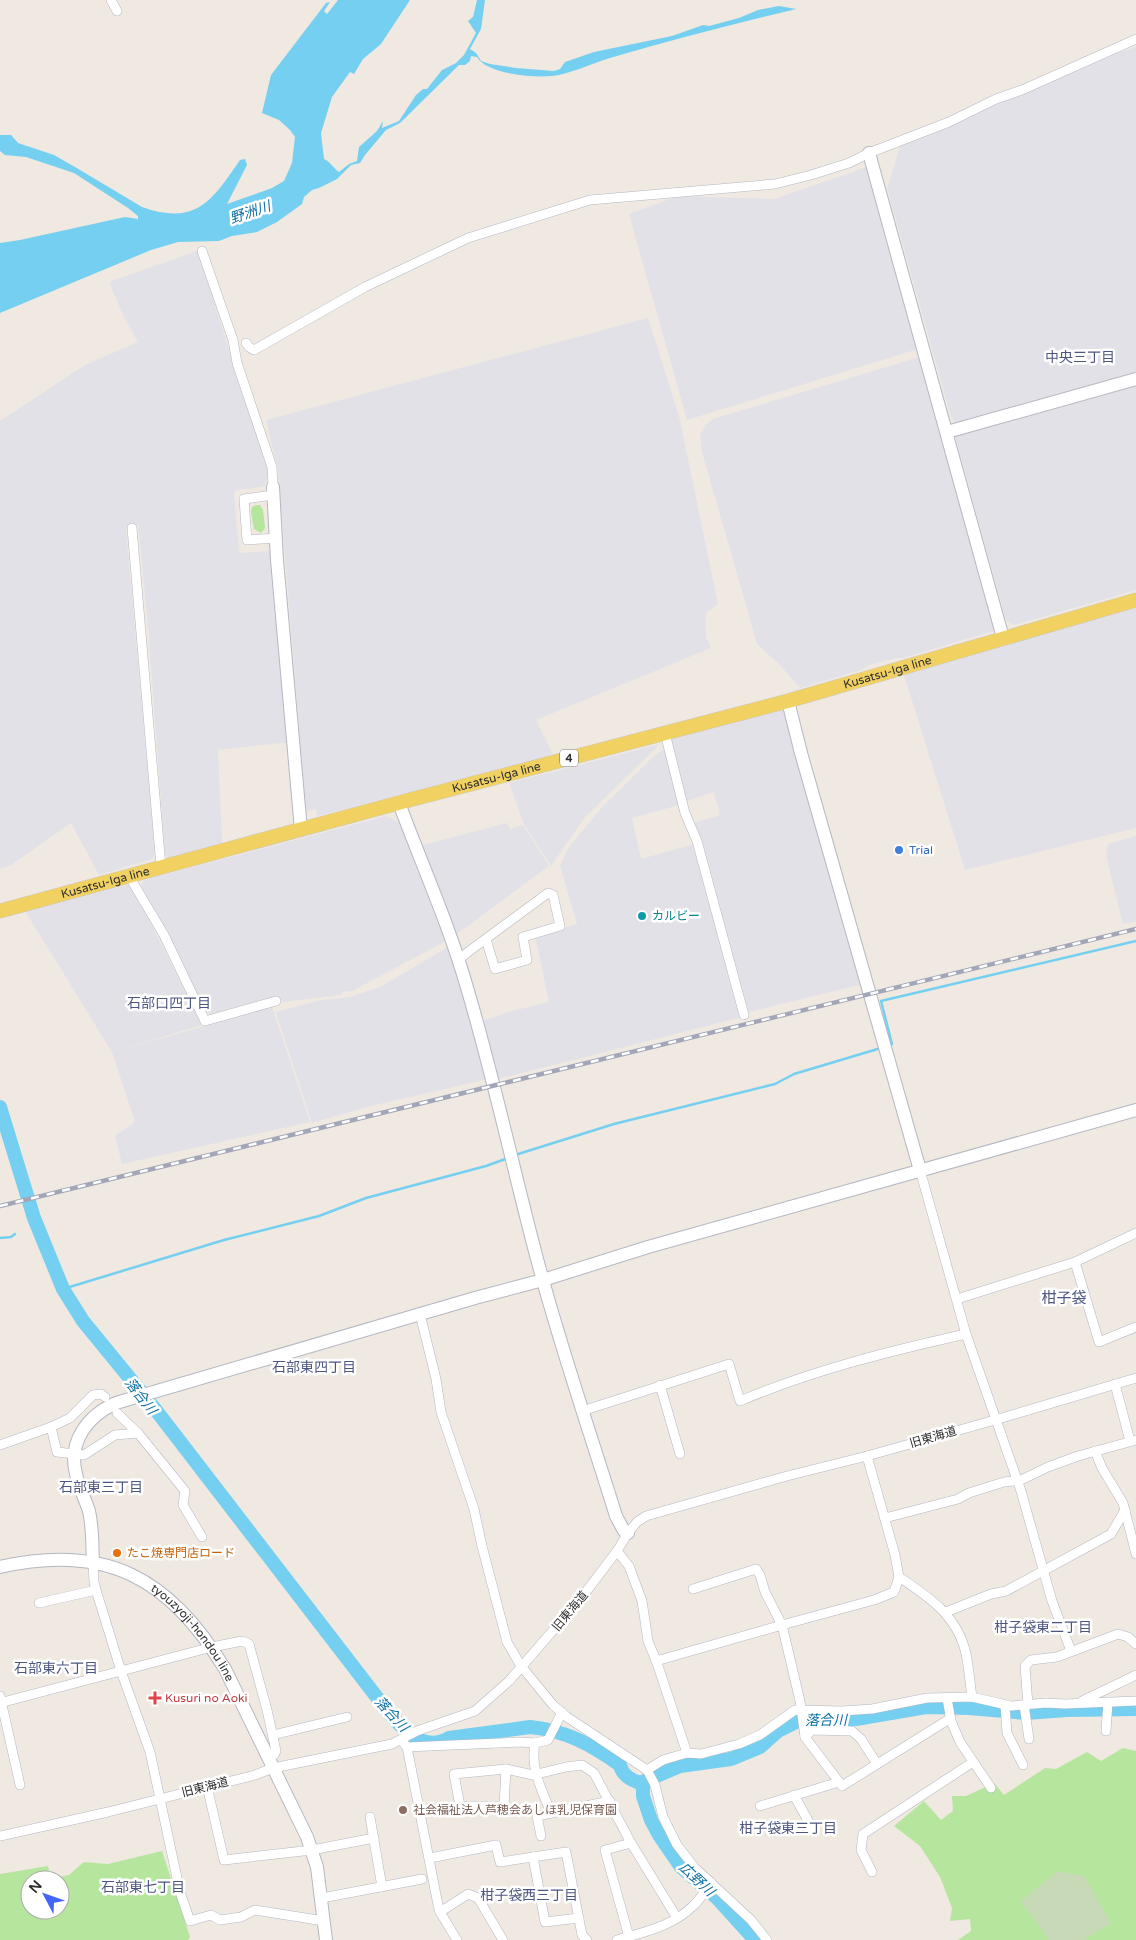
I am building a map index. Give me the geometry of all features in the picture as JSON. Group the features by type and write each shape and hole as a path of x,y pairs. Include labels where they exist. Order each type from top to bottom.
{"main road":[{"name":"Kusatsu-Iga line","path":"0,911 398,803 788,701 1136,600"}],"street":[{"path":"111,0 117,11"},
{"path":"246,343 248,347 254,350 374,283 468,238 590,200 775,184 842,166 869,153 949,122 1136,38"},
{"path":"869,153 948,432 1003,638"},
{"path":"202,251 233,340 237,363 272,467 276,538 301,830"},
{"path":"948,432 1136,378"},
{"path":"273,491 244,499 247,540 276,538"},
{"path":"132,528 161,867"},
{"path":"788,701 801,753 966,1334 1018,1481 1052,1601 1071,1652"},
{"path":"665,733 685,813 697,841 744,1015"},
{"path":"398,803 468,990 543,1280 616,1516 624,1531 628,1533"},
{"path":"129,876 164,935 205,1022 276,1001"},
{"path":"458,960 486,939 548,893 553,895 560,926 523,937 527,960 495,969 486,939"},
{"path":"324,1921 255,1910 242,1917 220,1920 211,1914 190,1921 180,1892 150,1752 121,1671 94,1582 92,1531 89,1512 76,1474 75,1454 78,1438 83,1428 95,1414 116,1403 132,1398 543,1280 648,1247 1136,1110"},
{"path":"957,1299 1075,1262 1136,1233"},
{"path":"1075,1262 1098,1342 1136,1327"},
{"path":"420,1314 436,1379 440,1412 474,1509 507,1642 521,1666 553,1705 647,1770 655,1785 662,1817 677,1845 695,1868 751,1920 767,1940"},
{"path":"582,1411 729,1364 740,1401 809,1374 912,1346 966,1334"},
{"name":"旧東海道","path":"0,1836 108,1812 255,1775 271,1763 374,1749 404,1742 417,1731 475,1711 508,1681 582,1597 637,1522 646,1516 995,1420 1136,1378"},
{"path":"885,1518 958,1499 969,1493 998,1484 1018,1481 1055,1464 1095,1450 1133,1441 1115,1384"},
{"path":"660,1385 680,1454"},
{"path":"0,1445 70,1418 93,1395 101,1394 105,1398"},
{"path":"117,1413 138,1433 185,1491 183,1505 202,1536"},
{"path":"50,1427 57,1452 84,1455 115,1435 138,1433"},
{"path":"1095,1450 1102,1468 1123,1503 1136,1554"},
{"path":"656,1661 874,1600 894,1592 899,1577 895,1554 867,1456"},
{"path":"946,1612 991,1594 1006,1591 1111,1534 1125,1510"},
{"path":"617,1551 629,1566 642,1600 648,1641 686,1753"},
{"name":"tyouzyoji-hondou line","path":"1,1564 66,1560 93,1562 133,1575 178,1606 212,1647 225,1669 308,1837 317,1867 326,1940"},
{"path":"693,1589 756,1569 760,1575 765,1592 782,1625 800,1700 805,1737 842,1786 950,1718"},
{"path":"899,1577 928,1596 946,1612 959,1632 966,1652 972,1697"},
{"path":"39,1603 96,1590"},
{"path":"1029,1739 1025,1666 1031,1660 1057,1657 1118,1634 1128,1637 1136,1644"},
{"path":"20,1785 1,1701 242,1641 249,1644 273,1735 276,1751 271,1763"},
{"path":"1078,1703 1136,1675"},
{"path":"647,1770 662,1760 686,1753 701,1754 739,1744 760,1735 795,1710 842,1711 872,1709 927,1698 972,1697 1005,1710 1026,1709 1046,1703 1078,1703 1108,1706 1136,1701"},
{"path":"947,1698 950,1718 960,1742 991,1788"},
{"path":"1106,1731 1108,1706"},
{"path":"1005,1710 1007,1733 1023,1765"},
{"path":"457,1940 440,1912 404,1742 535,1743 548,1740 562,1712"},
{"path":"273,1735 347,1717"},
{"path":"805,1737 812,1730 852,1731 861,1739 876,1764"},
{"path":"535,1743 532,1758 551,1813"},
{"path":"872,1872 861,1850 863,1834 973,1762"},
{"path":"460,1806 454,1774 506,1769 533,1775 582,1765 594,1773 631,1843 677,1918"},
{"path":"420,1812 460,1806 504,1806 506,1769"},
{"path":"760,1806 839,1782"},
{"path":"207,1786 224,1860 312,1850 374,1838"},
{"path":"794,1795 812,1828"},
{"path":"542,1836 537,1816 610,1801"},
{"path":"370,1817 382,1886"},
{"path":"629,1937 605,1850 631,1843"},
{"path":"430,1858 496,1845 500,1862 566,1852 582,1935 587,1940"},
{"path":"533,1857 545,1922 579,1918"},
{"path":"322,1898 422,1879"},
{"path":"617,1940 648,1936 694,1905 711,1882"},
{"path":"440,1912 468,1894 478,1898 503,1940"}],"shaded area":[{"path":"1136,47 1136,373 955,425 887,188 901,144 1117,53"},
{"path":"867,167 918,349 687,420 629,214 678,196 774,199"},
{"path":"200,250 216,309 268,471 265,486 234,491 239,553 270,551 290,742 218,750 222,843 169,858 165,855 148,624 138,525 126,529 155,855 152,859 99,875 71,823 11,865 0,869 0,421 85,365 138,342 124,317 109,282"},
{"path":"648,318 679,416 718,604 706,613 706,637 711,648 536,720 553,755 317,816 316,809 306,811 278,469 266,420"},
{"path":"920,357 997,630 903,658 869,665 861,670 800,688 780,665 757,644 702,452 700,435 706,425 713,419"},
{"path":"1136,385 1136,590 1014,625 1006,620 955,436"},
{"path":"1136,607 1136,828 965,870 904,675"},
{"path":"783,708 861,982 859,985 749,1012 693,823 720,815 714,792 687,801 671,737"},
{"path":"660,744 585,817 551,866 524,824 509,783"},
{"path":"667,747 679,805 632,818 641,859 695,844 742,1017 498,1079 482,1021 508,1012 549,1002 535,936 577,924 560,865 569,847 603,806 652,758"},
{"path":"386,816 399,823 446,941 352,991 341,992 342,995 283,1002 276,996 211,1014 205,1012 141,885 144,880"},
{"path":"507,823 510,829 523,825 549,866 453,937 419,846"},
{"path":"1136,836 1136,921 1123,924 1106,855 1108,844"},
{"path":"131,884 202,1025 116,1051 272,1007 310,1122 122,1164 115,1136 135,1122 112,1052 25,911"},
{"path":"448,947 467,1000 488,1079 371,1106 312,1123 276,1012 321,1000 349,997 380,987"}],"green space":[{"path":"260,505 263,510 265,528 261,533 254,529 251,512 252,507"},
{"path":"1123,1748 1136,1751 1136,1940 958,1940 971,1931 970,1919 950,1921 952,1908 940,1877 920,1846 894,1826 924,1801 941,1820 953,1811 952,1796 966,1796 994,1783 1004,1795 1045,1768 1056,1769 1087,1752 1101,1761"},
{"path":"162,1851 190,1937 188,1940 0,1940 0,1874 20,1871 20,1920 70,1920 70,1874 84,1862 108,1864"},
{"path":"48,1866 49,1870 24,1870"},
{"path":"1058,1871 1084,1876 1111,1923 1084,1940 1049,1940 1021,1901"}],"water":[{"name":"野洲川","path":"338,0 410,0 381,44 363,59 354,74 350,72 332,97 321,133 324,159 339,172 349,164 357,161 359,147 377,131 383,121 382,128 399,121 416,95 423,89 427,89 442,70 456,63 464,55 476,33 468,21 473,17 477,0 485,0 481,29 470,49 476,53 481,61 477,57 471,56 470,61 465,65 459,65 400,123 386,130 360,163 351,165 337,179 312,190 304,197 302,204 277,222 257,232 232,236 219,241 178,242 151,250 0,313 0,243 125,217 138,219 138,216 74,173 26,157 5,155 0,151 0,135 11,135 18,143 54,155 142,207 161,212 176,213 189,211 201,206 211,198 240,160 245,159 247,165 227,204 272,188 284,181 292,163 295,137 279,120 262,113 271,75 326,3 330,2 324,11 327,14"},
{"path":"779,6 796,9 656,45 559,75 528,76 503,72 481,61 516,68 554,71 560,69 565,62 594,52 672,36 703,25 709,26 739,18 758,10"}],"waterway":[{"path":"889,1045 892,1044 881,1001 1136,941"},
{"path":"515,1155 614,1124 775,1084 794,1074 881,1048"},
{"name":"落合川","path":"0,1107 34,1218 63,1289 83,1321 155,1409 385,1708 400,1726 418,1739 438,1742 449,1738 530,1727 555,1731 599,1751 620,1765 627,1777 640,1783 680,1766 731,1759 760,1747 778,1731 800,1720 856,1719 926,1707 969,1708 1026,1713 1067,1710 1136,1709"},
{"path":"63,1289 224,1240 319,1216 366,1198 486,1166 508,1158"},
{"path":"0,1238 11,1237 15,1234"},
{"name":"広野川","path":"640,1783 651,1820 681,1867 717,1898 755,1940"}],"railway":[{"path":"0,1206 1136,929"}],"place":[{"name":"Trial","path":"899,850"},
{"name":"カルビー","path":"642,916"},
{"name":"たこ焼専門店ロード","path":"117,1553"},
{"name":"Kusuri no Aoki","path":"155,1698"},
{"name":"社会福祉法人芦穂会あしほ乳児保育園","path":"403,1810"}],"district":[{"name":"中央三丁目","path":"1080,357"},
{"name":"石部口四丁目","path":"169,1003"},
{"name":"柑子袋","path":"1064,1298"},
{"name":"石部東四丁目","path":"314,1367"},
{"name":"石部東三丁目","path":"101,1487"},
{"name":"柑子袋東二丁目","path":"1043,1627"},
{"name":"石部東六丁目","path":"56,1668"},
{"name":"柑子袋東三丁目","path":"788,1828"},
{"name":"石部東七丁目","path":"143,1887"},
{"name":"柑子袋西三丁目","path":"529,1895"}]}
